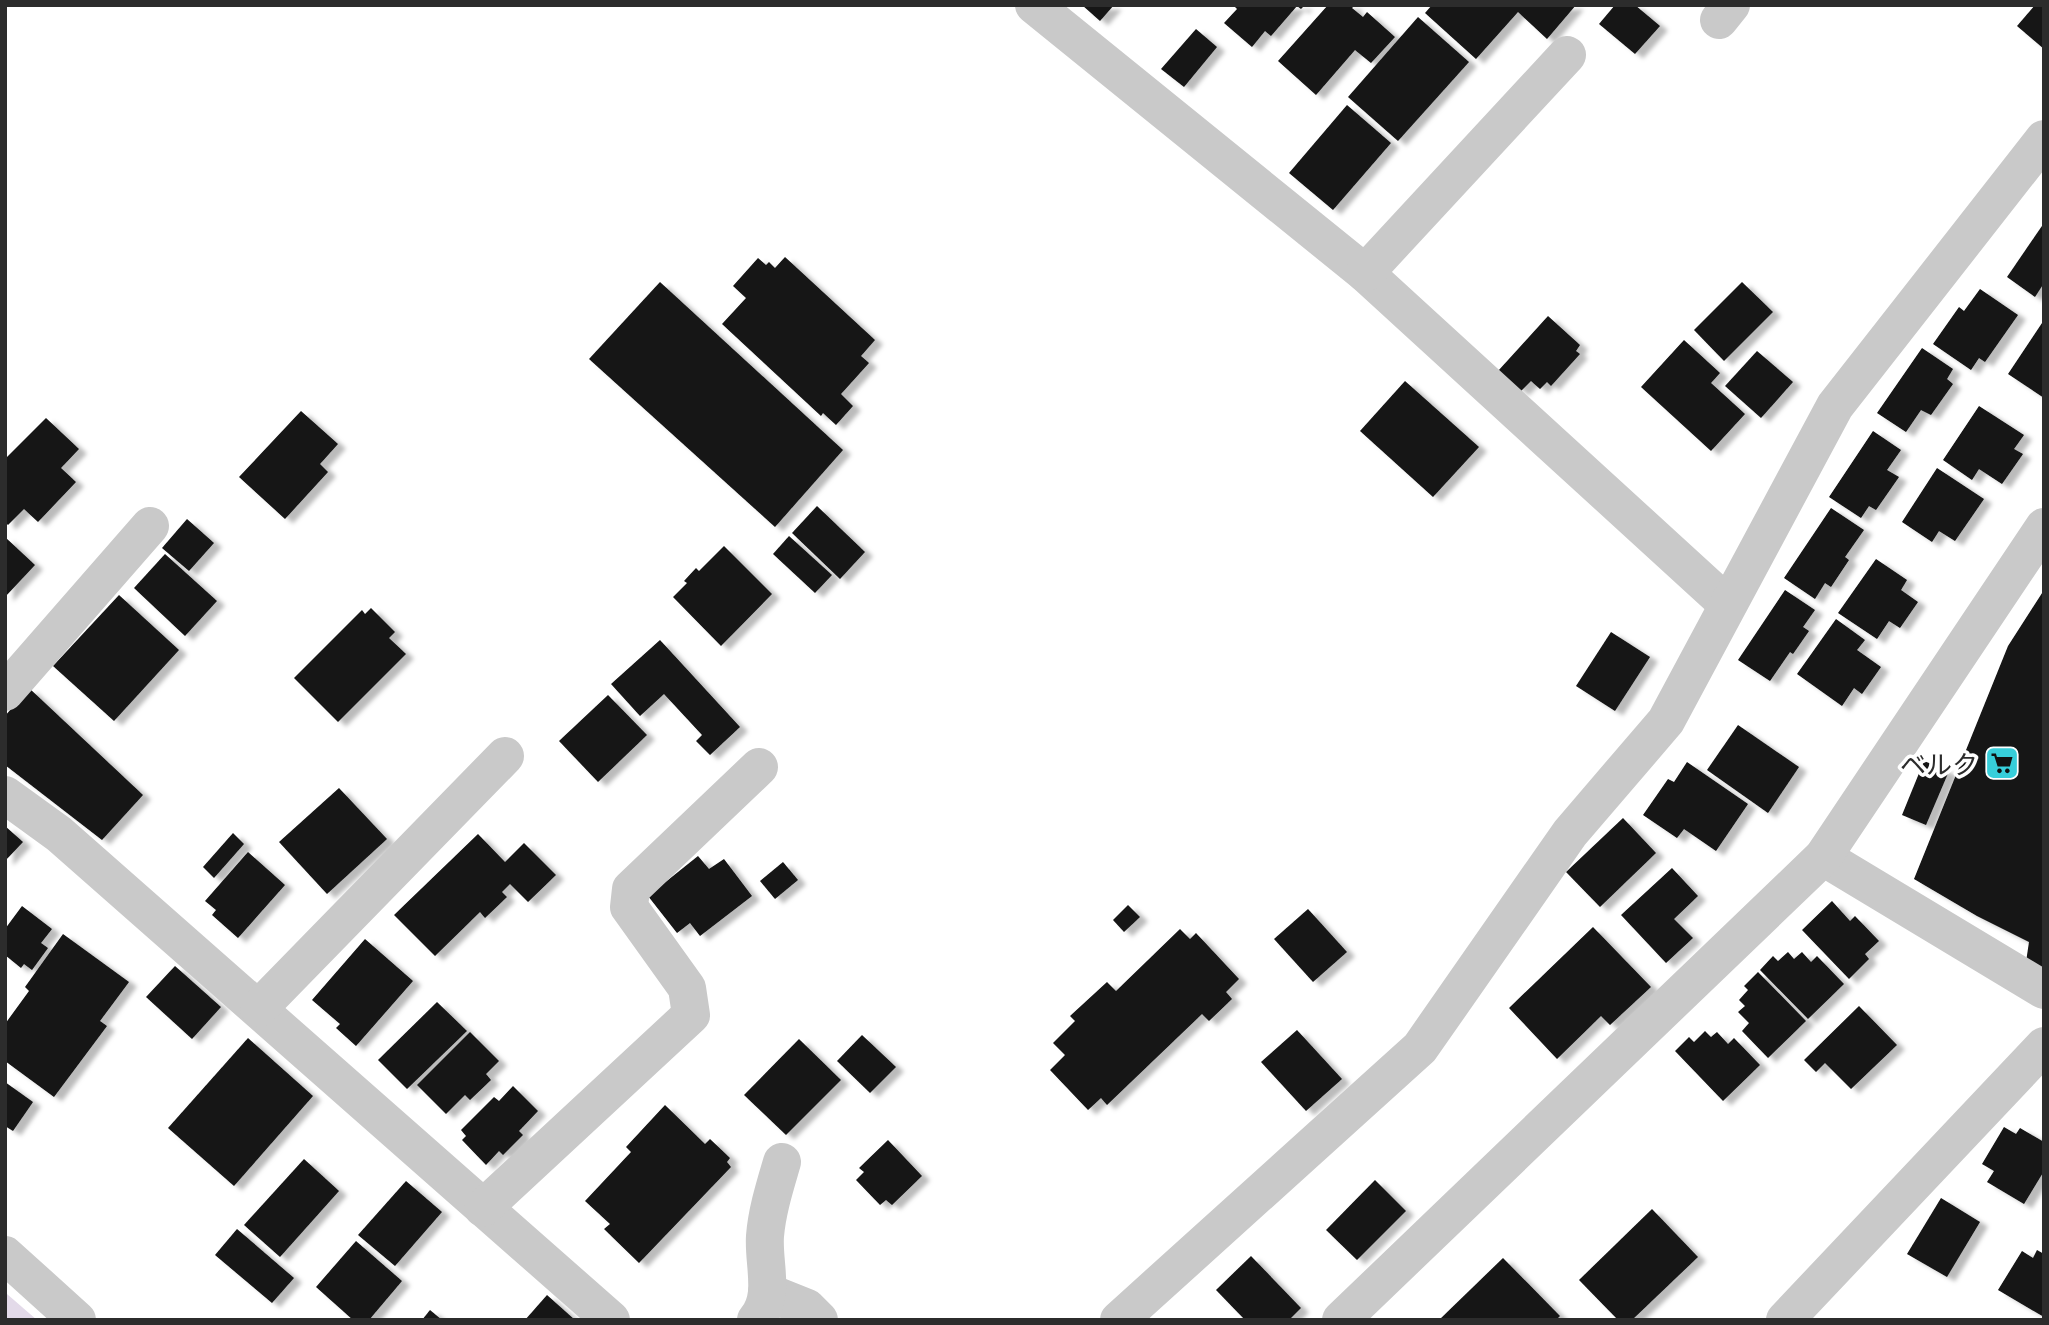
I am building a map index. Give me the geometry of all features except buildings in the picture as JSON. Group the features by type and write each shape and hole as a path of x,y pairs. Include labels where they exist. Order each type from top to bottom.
{"street":[{"path":"1034,5 1365,273 1727,604"},
{"path":"1365,273 1567,55"},
{"path":"1119,1320 1420,1048 1570,833 1666,722 1835,406 2044,139"},
{"path":"5,692 150,526"},
{"path":"1341,1320 1823,858 2044,527"},
{"path":"259,1008 505,756"},
{"path":"483,1208 691,1015 687,988 629,907 631,889 759,768"},
{"path":"5,795 58,834 259,1008 611,1320"},
{"path":"1823,858 2044,990"},
{"path":"1785,1320 2044,1046"},
{"path":"782,1162 772,1195 765,1236 762,1306 807,1308 819,1320"},
{"path":"7,1259 76,1320"}],"shaded area":[{"path":"7,1294 37,1320 5,1320"}],"place":[{"name":"ベルク","path":"2002,763"}]}
